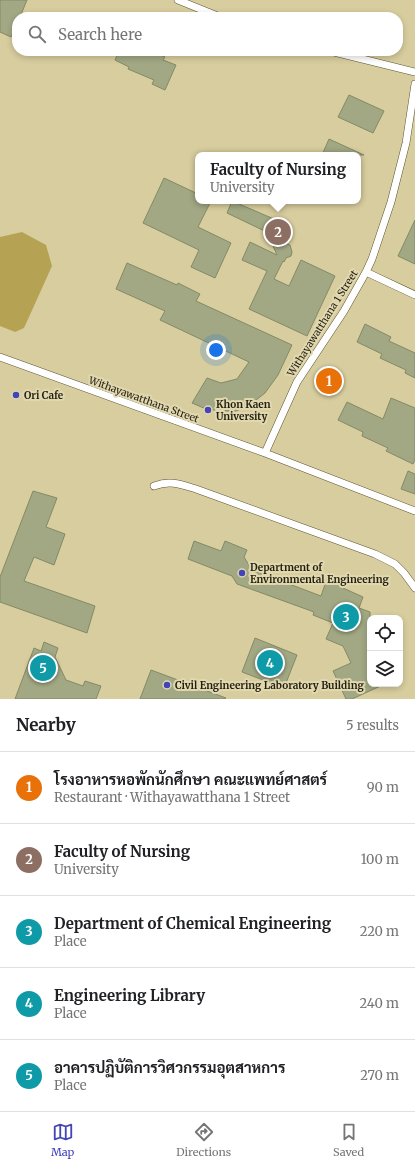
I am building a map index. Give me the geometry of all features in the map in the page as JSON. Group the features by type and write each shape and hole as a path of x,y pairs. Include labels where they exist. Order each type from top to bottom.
{"street":[{"path":"178,0 208,12"},
{"path":"350,56 415,72"},
{"name":"Withayawatthana 1 Street","path":"265,453 297,382 344,311 366,272 391,202 406,143 415,84"},
{"path":"366,272 415,295"},
{"name":"Withayawatthana Street","path":"0,357 265,453 415,511"},
{"path":"154,486 164,483 178,483 354,545 396,564 415,588"}],"shaded area":[{"name":"Khon Kaen University","path":"0,0 415,0 415,699 0,699"},
{"path":"22,232 46,245 52,266 24,328 15,332 0,326 0,237"}],"building":[{"path":"0,0 27,0 22,12 12,12 11,37 0,32"},
{"path":"117,56 163,56 165,57 163,60 176,65 165,90 152,84 154,80 128,69 129,67 115,60"},
{"path":"349,95 384,111 373,133 338,117"},
{"path":"329,139 357,152 323,152"},
{"path":"164,178 195,193 195,204 210,204 198,227 231,243 215,278 191,267 199,250 143,223"},
{"path":"231,204 239,204 281,222 279,229 273,230 275,236 227,213"},
{"path":"415,220 415,264 398,256"},
{"path":"250,242 277,255 273,246 283,242 290,245 292,252 291,256 286,258 284,262 283,261 274,279 289,286 301,260 335,276 307,336 249,309 267,271 242,260"},
{"path":"127,263 177,285 178,283 200,294 196,301 292,345 278,375 265,393 251,404 236,411 206,409 192,403 207,378 221,383 237,379 249,362 160,320 165,311 116,289"},
{"path":"365,324 391,337 389,341 415,353 415,378 405,373 406,370 380,358 382,354 357,342"},
{"path":"391,398 415,408 415,460 413,464 386,451 388,448 362,436 363,432 338,420 347,402 383,419"},
{"path":"408,471 415,474 415,494 401,489"},
{"path":"33,491 57,498 46,527 65,534 54,565 34,557 24,581 95,606 87,633 0,602 0,577"},
{"path":"194,541 221,551 225,541 247,550 244,557 252,570 321,596 329,573 346,580 343,588 363,597 359,608 370,612 370,615 367,615 367,687 378,687 352,699 346,699 333,671 351,663 343,646 326,639 333,623 313,615 314,612 237,584 232,576 188,559"},
{"path":"255,638 297,655 284,688 242,672"},
{"path":"44,642 58,648 55,657 66,680 83,686 85,681 101,686 96,699 15,699 34,648 41,651"},
{"name":"Civil Engineering Laboratory Building","path":"151,670 226,698 140,699"}],"place":[{"name":"Faculty of Nursing","path":"278,232"},
{"name":"โรงอาหารหอพักนักศึกษา คณะแพทย์ศาสตร์","path":"329,381"},
{"name":"Ori Cafe","path":"16,395"},
{"name":"Khon Kaen University","path":"208,410"},
{"name":"Department of Environmental Engineering","path":"242,573"},
{"name":"Department of Chemical Engineering","path":"346,617"},
{"name":"Engineering Library","path":"270,663"},
{"name":"อาคารปฏิบัติการวิศวกรรมอุตสาหการ","path":"43,668"},
{"name":"Civil Engineering Laboratory Building","path":"167,685"}]}
